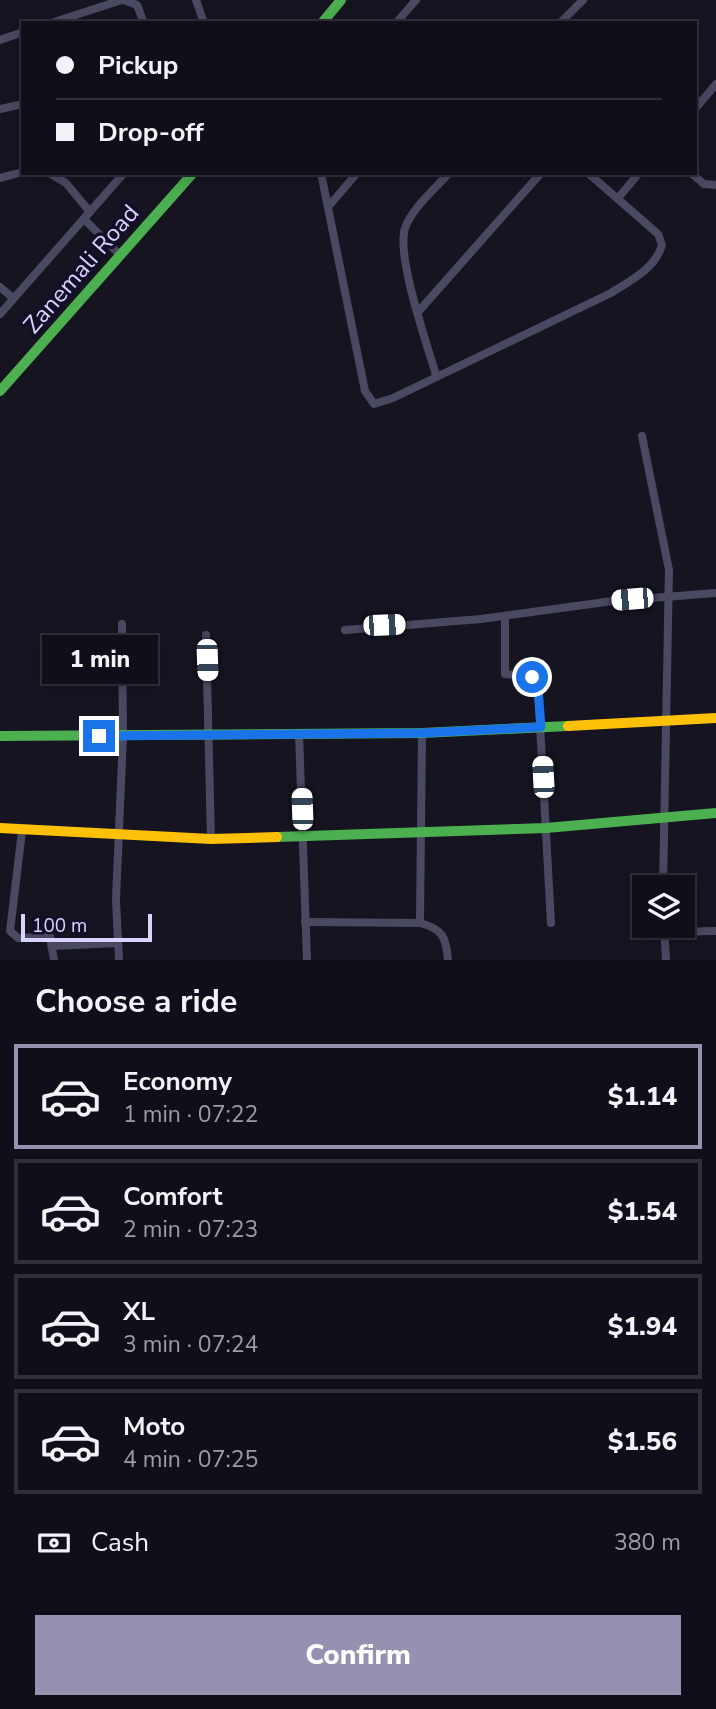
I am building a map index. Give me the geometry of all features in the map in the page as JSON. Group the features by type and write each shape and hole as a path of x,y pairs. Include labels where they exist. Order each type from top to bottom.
{"street":[{"path":"57,21 123,0 136,5 143,21"},
{"path":"197,0 203,21"},
{"path":"324,21 341,0"},
{"path":"398,21 416,0"},
{"path":"563,21 583,0"},
{"path":"0,40 21,33"},
{"path":"697,106 716,84"},
{"path":"0,109 21,104"},
{"path":"0,178 21,173"},
{"path":"52,175 66,183 87,216 121,257"},
{"path":"0,314 122,175"},
{"name":"Zanemali Road","path":"0,391 191,175"},
{"path":"321,175 368,400 382,403 611,293 642,273 660,252 662,240 619,197 591,175"},
{"path":"328,207 355,175"},
{"path":"436,375 404,253 405,227 447,175"},
{"path":"418,312 539,175"},
{"path":"619,197 637,175"},
{"path":"693,175 704,184 716,185"},
{"path":"0,288 13,298"},
{"path":"642,436 667,550 670,596 662,817 663,875"},
{"path":"345,630 716,593"},
{"path":"505,616 505,674 535,680 541,727 551,923"},
{"path":"119,960 116,900 123,736 122,624"},
{"path":"206,635 211,839"},
{"path":"0,736 422,733 716,718"},
{"path":"299,733 307,960"},
{"path":"420,923 422,733"},
{"path":"0,828 211,839 546,828 716,814"},
{"path":"22,831 10,931 18,938 48,936 54,960"},
{"path":"305,922 420,923 442,931 448,960"},
{"path":"695,930 716,931"},
{"path":"665,938 666,960"},
{"path":"52,946 118,943"}],"traffic: fast":[{"path":"324,21 341,0"},
{"path":"0,391 191,175"},
{"path":"0,736 422,733 568,726"},
{"path":"277,837 546,828 716,813"}],"traffic: slow":[{"path":"568,726 716,718"},
{"path":"0,828 211,839 277,837"}],"route":[{"path":"99,736 422,733 541,727 538,688 532,677"}]}
